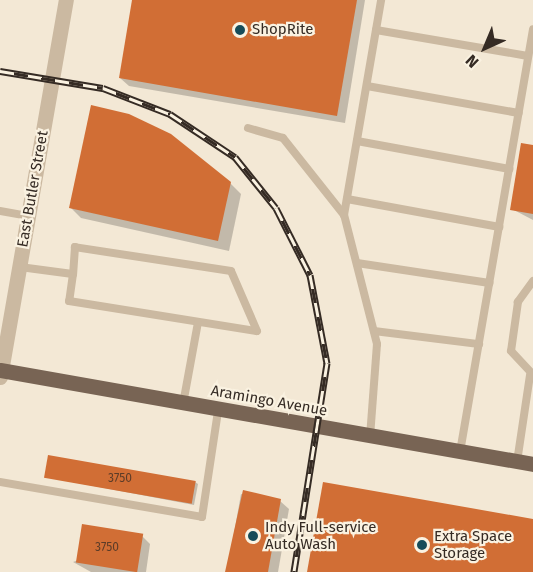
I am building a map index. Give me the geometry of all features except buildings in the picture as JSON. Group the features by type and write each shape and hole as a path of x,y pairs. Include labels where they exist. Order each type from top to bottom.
{"main road":[{"name":"Aramingo Avenue","path":"0,372 533,464"}],"street":[{"name":"East Butler Street","path":"0,372 66,0"}],"lane":[{"path":"344,215 381,0"},
{"path":"460,452 533,29"},
{"path":"376,30 528,56"},
{"path":"367,86 519,113"},
{"path":"248,128 283,138 344,215 374,331 369,437"},
{"path":"357,141 509,169"},
{"path":"347,199 499,227"},
{"path":"0,211 28,216"},
{"path":"75,247 231,271 257,331 69,301 73,274 75,247"},
{"path":"357,263 489,283"},
{"path":"20,267 73,274"},
{"path":"517,462 531,375 512,351 512,327 518,302 533,281"},
{"path":"183,404 198,322"},
{"path":"374,331 478,344"},
{"path":"0,482 202,517 218,411"}],"railway":[{"path":"0,71 103,88 170,114 235,157 276,208 310,275 327,363 294,572"}],"place":[{"name":"ShopRite","path":"240,30"},
{"name":"Indy Full-service Auto Wash","path":"253,536"},
{"name":"Extra Space Storage","path":"422,545"}]}
